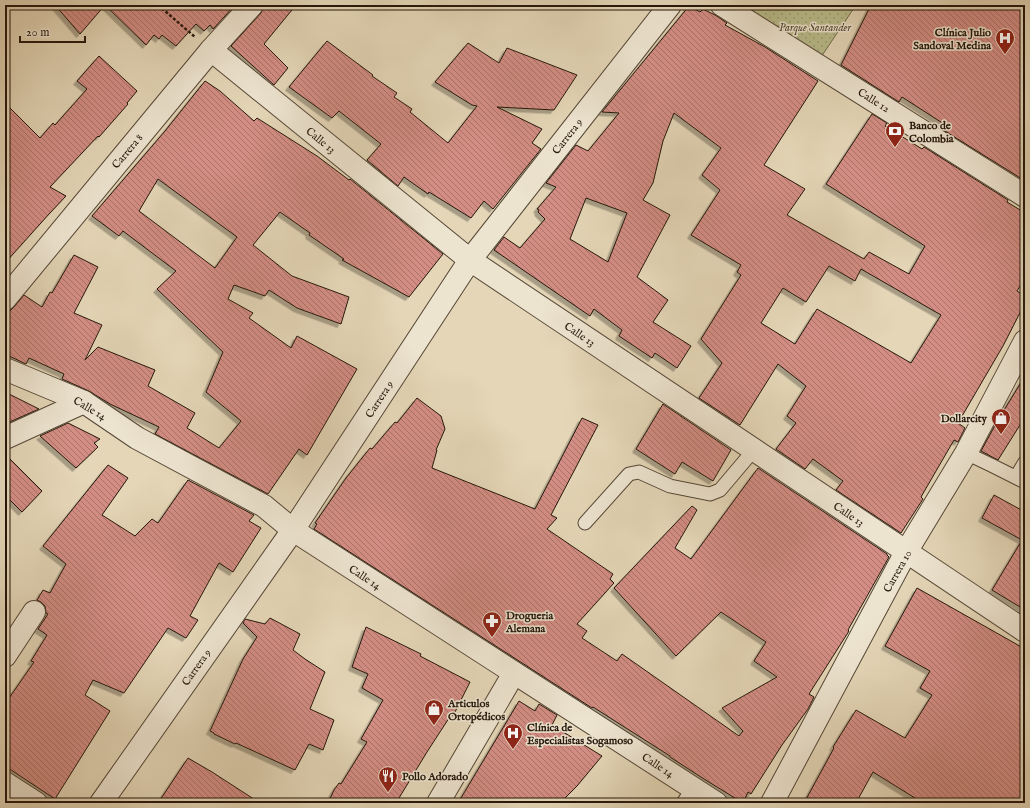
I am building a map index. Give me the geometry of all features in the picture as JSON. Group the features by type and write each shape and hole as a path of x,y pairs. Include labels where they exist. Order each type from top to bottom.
{"street":[{"name":"Carrera 8","path":"5,299 210,50 252,5"},
{"name":"Carrera 9","path":"101,803 293,530 470,260 670,5"},
{"name":"Calle 12","path":"722,5 1025,196"},
{"name":"Calle 13","path":"210,50 470,260 1025,631"},
{"name":"Carrera 10","path":"772,803 906,552 966,453 1025,341"},
{"name":"Calle 14","path":"5,369 84,402 137,438 264,506 293,530 514,673 688,796 716,803"},
{"path":"5,438 84,402"},
{"path":"5,656 34,612"},
{"path":"438,803 514,673"},
{"path":"5,783 36,803"}],"lane":[{"path":"585,523 629,474 639,472 670,486 710,494 720,490 754,451 756,452"},
{"path":"966,453 1020,480 1025,462"}],"path":[{"path":"158,5 210,50"}],"green space":[{"name":"Parque Santander","path":"743,5 856,5 821,57"}],"building":[{"path":"55,5 105,5 80,34"},
{"path":"105,5 235,5 213,29 210,25 204,31 196,24 176,46 162,35 159,39 154,35 146,45"},
{"path":"264,5 296,5 264,44 288,68 274,85 231,46 261,13"},
{"path":"871,5 1025,5 1025,173 1022,179 940,128 944,124 902,97 899,102 841,65"},
{"path":"689,6 700,12 703,9 727,23 725,25 765,47 818,81 764,165 805,189 787,215 864,259 869,252 909,274 925,246 826,184 872,114 887,123 885,126 922,149 924,147 1008,200 1007,202 1025,213 1025,278 1017,291 1025,296 1025,303 1003,346 958,423 965,428 958,442 954,440 921,497 923,499 901,533 836,490 843,481 813,459 805,469 776,449 796,423 787,416 806,386 778,364 740,425 699,398 722,363 701,339 741,275 737,272 741,265 691,235 720,190 702,175 721,148 674,113 663,141 653,183 643,200 670,215 637,277 668,300 653,322 691,346 677,368 655,353 652,358 619,336 622,330 594,309 590,316 494,250 504,237 520,248 545,219 537,209 556,187 546,183 576,145 588,151 619,113 602,112","holes":["586,198 627,213 608,262 570,239","829,266 855,281 861,269 941,315 911,363 817,309 795,344 761,323 783,288 806,302"]},
{"path":"327,41 373,75 372,76 397,93 394,97 412,109 410,112 448,143 477,106 472,105 435,82 468,43 499,63 507,48 577,75 554,110 497,107 542,129 532,143 541,149 493,209 484,201 471,218 429,192 428,194 404,177 398,186 367,160 381,144 339,111 332,118 289,87"},
{"path":"99,56 137,91 127,103 128,104 99,137 98,136 50,187 66,196 5,263 5,103 40,138 53,123 55,125 87,89 77,81"},
{"path":"205,81 220,91 254,121 257,118 317,156 349,180 350,179 443,254 409,297 342,260 344,259 309,235 310,233 280,212 253,245 292,276 349,297 341,324 297,308 269,290 265,296 234,285 228,299 253,313 249,318 291,348 297,336 357,369 307,455 299,449 268,494 155,434 159,427 110,404 89,391 62,379 64,374 29,358 26,364 5,354 5,311 10,311 24,295 42,307 74,255 98,267 74,313 102,325 85,360 98,347 155,370 148,386 195,413 187,428 219,448 241,421 206,392 223,352 157,289 176,271 123,231 119,236 92,216 165,131","holes":["158,179 237,237 215,268 139,211"]},
{"name":"Dollarcity","path":"1025,376 1025,417 998,460 981,451"},
{"path":"5,392 39,409 5,424"},
{"path":"417,398 441,416 445,429 436,450 432,468 535,509 582,418 598,425 551,515 557,518 547,529 613,574 610,579 614,583 577,624 587,631 582,638 617,661 622,654 739,736 743,731 722,708 777,677 754,661 766,642 721,612 676,656 614,588 692,506 697,510 675,548 691,559 758,468 887,554 889,557 848,630 849,631 809,694 814,697 808,709 782,745 751,794 748,792 743,803 593,707 592,708 314,529 317,524 315,523 346,478 370,448 372,449 395,422 397,423"},
{"path":"663,404 731,450 713,481 682,462 675,474 636,449"},
{"path":"68,423 100,439 94,443 98,447 76,468 40,436"},
{"path":"5,454 42,491 22,512 5,495"},
{"path":"108,465 128,478 102,515 135,536 152,519 158,523 188,480 254,515 249,521 261,528 233,572 219,563 190,616 198,620 186,638 168,628 124,693 93,680 85,695 110,711 55,799 5,766 5,704 34,662 31,661 47,635 38,629 48,614 46,613 45,606 37,600 43,590 50,593 66,564 43,546"},
{"path":"994,495 1025,512 1025,610 992,590 1022,540 982,518"},
{"path":"917,588 1025,649 1025,803 923,803 873,772 856,803 804,803 834,748 833,747 856,710 905,738 932,695 920,688 930,671 885,646"},
{"path":"270,618 300,634 293,650 325,672 310,709 334,720 323,750 309,744 295,770 236,743 235,744 210,731 243,659 257,637 243,623 245,619 265,624"},
{"path":"366,627 421,654 420,656 470,682 453,716 451,715 396,803 328,803 334,790 339,783 341,784 367,742 361,739 383,700 362,688 368,674 352,667"},
{"path":"519,701 535,711 539,704 557,715 552,725 602,756 577,786 560,803 458,803"},
{"path":"188,758 212,772 260,803 158,803"}],"place":[{"name":"Clínica Julio Sandoval Medina","path":"1005,55"},
{"name":"Banco de Colombia","path":"895,148"},
{"name":"Dollarcity","path":"1001,435"},
{"name":"Drogueria Alemana","path":"492,638"},
{"name":"Articulos Ortopédicos","path":"434,726"},
{"name":"Clínica de Especialistas Sogamoso","path":"513,750"},
{"name":"Pollo Adorado","path":"388,793"}]}
